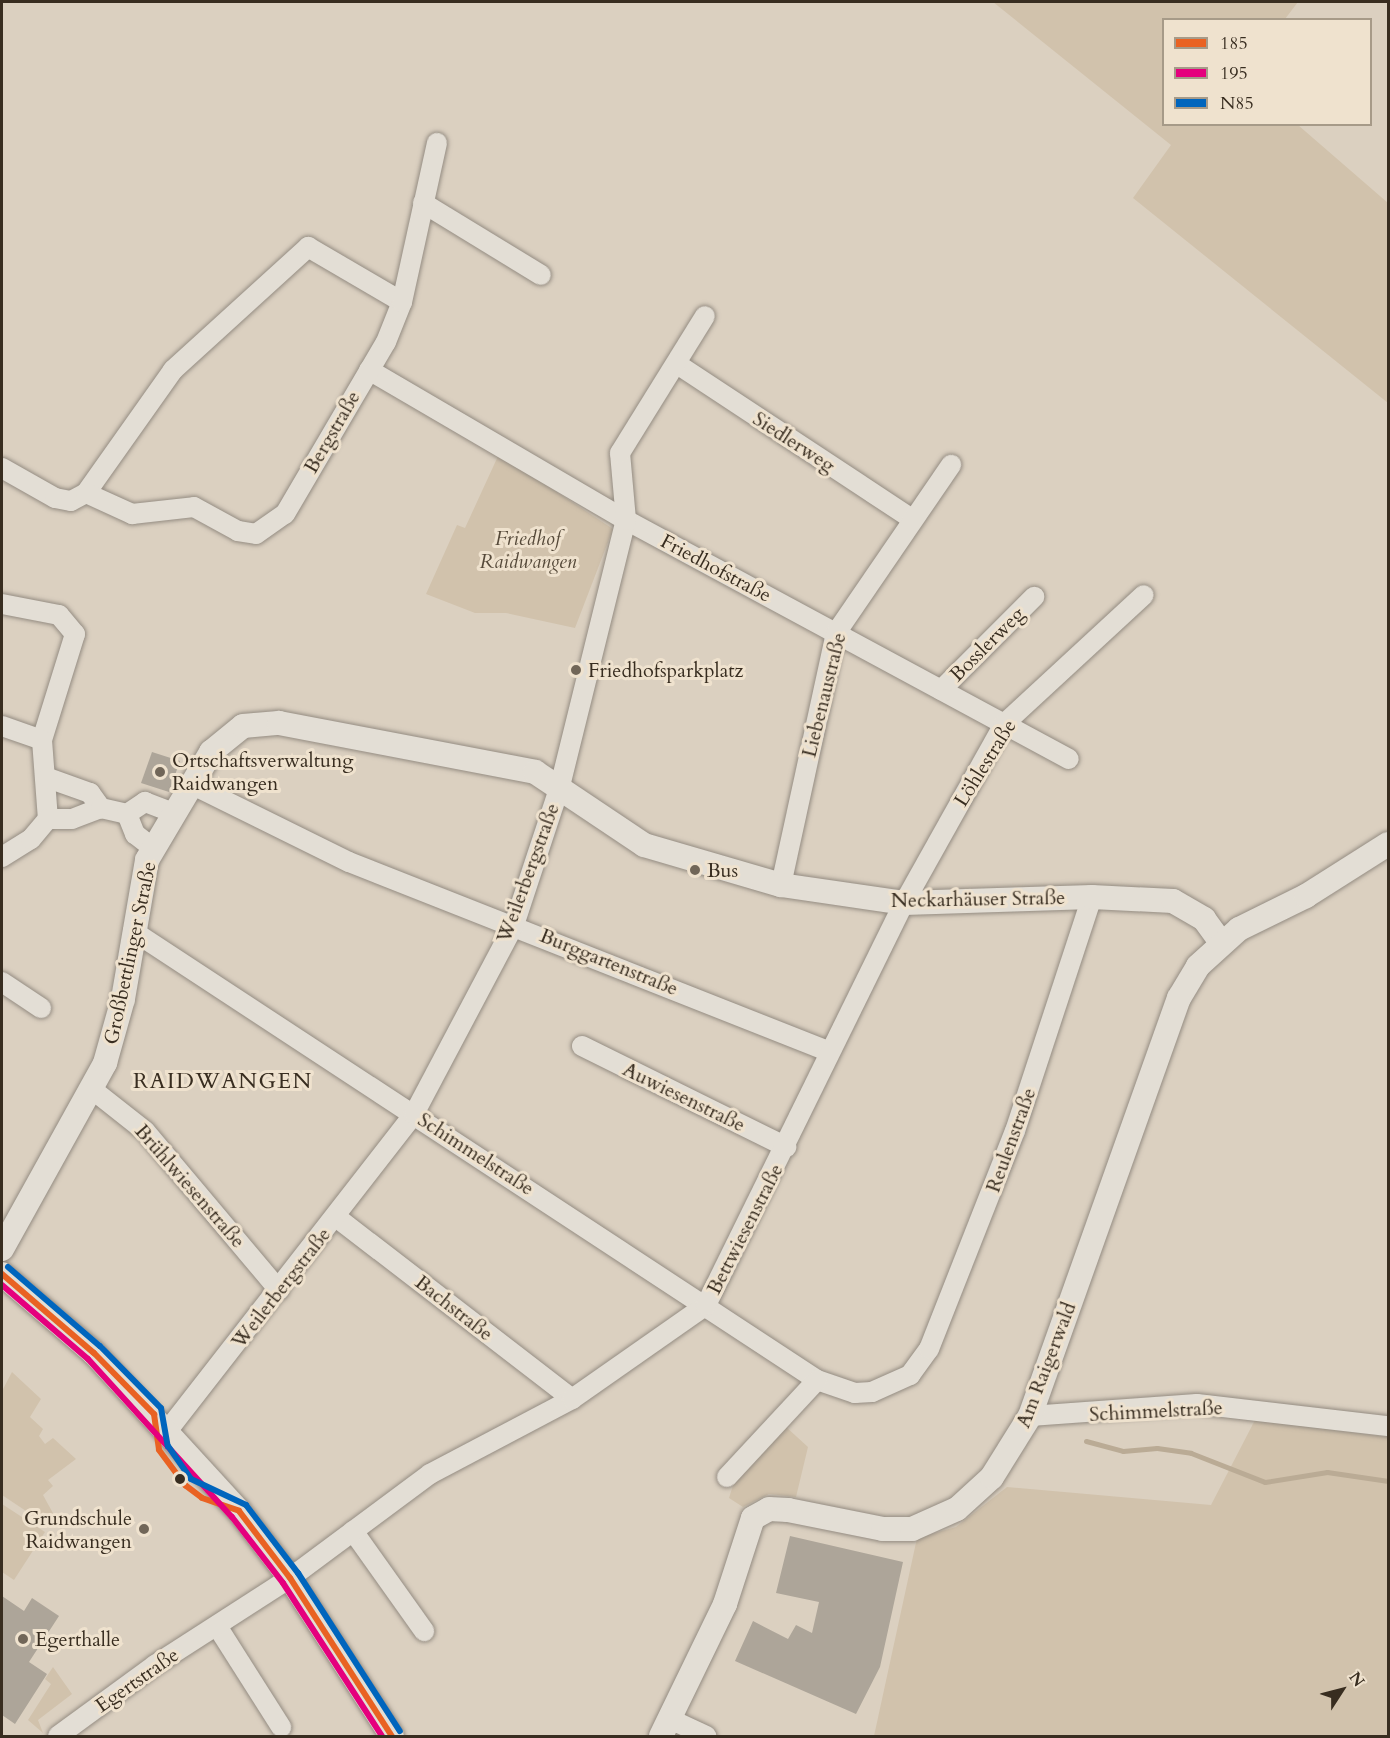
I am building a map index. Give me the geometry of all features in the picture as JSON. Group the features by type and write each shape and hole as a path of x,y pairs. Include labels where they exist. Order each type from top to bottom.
{"street":[{"name":"Bergstraße","path":"86,493 132,514 194,507 238,531 263,531 285,514 369,370 402,303 437,143"},
{"path":"423,204 541,275"},
{"path":"2,468 55,498 71,501 86,493 173,370 308,247 402,303"},
{"name":"Weilerbergstraße","path":"168,1430 414,1114 514,925 560,786 626,520 620,453 705,316"},
{"name":"Siedlerweg","path":"676,364 912,519"},
{"name":"Friedhofstraße","path":"369,370 626,520 1069,759"},
{"name":"Liebenaustraße","path":"781,885 836,633 951,465"},
{"name":"Löhlestraße","path":"904,903 1004,724 1144,595"},
{"name":"Bosslerweg","path":"941,690 1034,597"},
{"path":"2,604 59,615 75,634 42,740 48,778 48,819 31,839 2,858"},
{"name":"Neckarhäuser Straße","path":"191,784 228,734 257,723 507,765 560,786 618,832 644,845 781,885 904,903 1092,897 1173,901 1204,918 1221,942"},
{"path":"2,726 42,740"},
{"path":"48,778 90,793 101,808"},
{"name":"Großbettlinger Straße","path":"2,1249 93,1090 114,1034 142,873 153,848 191,784"},
{"name":"Burggartenstraße","path":"191,784 349,862 514,925 830,1052"},
{"path":"48,819 72,819 101,808 127,814 145,802 173,813"},
{"path":"127,814 135,834 153,848"},
{"path":"1221,942 1389,844"},
{"name":"Reulenstraße","path":"910,1375 929,1349 1007,1153 1092,897"},
{"name":"Bettwiesenstraße","path":"290,1578 430,1474 572,1400 706,1305 786,1147 904,903"},
{"name":"Schimmelstraße","path":"133,931 817,1380 855,1393 872,1392 910,1375"},
{"name":"Am Raigerwald","path":"706,1737 666,1728 725,1604 753,1518 769,1509 883,1529 938,1521 985,1485 1029,1416 1179,998 1221,942"},
{"path":"2,981 41,1008"},
{"name":"Auwiesenstraße","path":"582,1046 786,1147"},
{"name":"Brühlwiesenstraße","path":"93,1090 145,1131 279,1290"},
{"name":"Bachstraße","path":"336,1217 572,1400"},
{"path":"2,1274 94,1353 168,1430 290,1578 392,1737"},
{"path":"727,1477 817,1380"},
{"name":"Schimmelstraße","path":"1029,1416 1197,1404 1389,1426"},
{"path":"353,1531 424,1631"},
{"name":"Egertstraße","path":"58,1737 290,1578"},
{"path":"217,1626 281,1727"}],"green space":[{"path":"993,2 1298,2 1286,18 1162,18 1162,126 1299,126 1388,203 1388,403 1133,198 1171,145"},
{"name":"Friedhof Raidwangen","path":"499,454 613,529 575,628 506,613 475,613 426,594 457,525 465,528"},
{"path":"12,1372 41,1399 30,1417 43,1429 39,1436 45,1444 53,1438 76,1459 48,1480 53,1486 43,1495 54,1515 47,1525 2,1495 2,1391"},
{"path":"1255,1420 1388,1437 1388,1736 874,1736 917,1538 956,1527 1007,1487 1211,1505"},
{"path":"785,1426 808,1447 796,1497 769,1494 743,1507 729,1498 735,1479"},
{"path":"2,1504 45,1532 14,1580 2,1572"},
{"path":"53,1667 72,1694 38,1720 43,1733 28,1720 51,1684 45,1679"}],"building":[{"name":"Ortschaftsverwaltung Raidwangen","path":"152,752 180,761 169,792 141,783"},
{"path":"790,1536 903,1562 880,1667 856,1714 735,1661 753,1621 788,1639 796,1625 812,1633 819,1602 776,1593"},
{"name":"Egerthalle","path":"2,1596 24,1611 32,1598 59,1616 29,1662 47,1674 15,1724 2,1715"}],"waterway":[{"path":"1086,1441 1123,1451 1157,1448 1191,1453 1265,1482 1327,1472 1388,1481"}],"transit line":[{"name":"N85","path":"8,1267 100,1346 161,1408 168,1446 191,1479 246,1505 298,1573 400,1731"},
{"name":"185","path":"2,1274 94,1353 154,1414"},
{"name":"195","path":"2,1285 88,1359 232,1517 283,1583 382,1736"},
{"name":"185","path":"154,1414 159,1450 185,1485 202,1498 239,1511"},
{"name":"185","path":"239,1511 290,1578 392,1736"}],"place":[{"name":"Friedhofsparkplatz","path":"576,670"},
{"name":"Ortschaftsverwaltung Raidwangen","path":"160,772"},
{"name":"Bus","path":"695,870"},
{"name":"Grundschule Raidwangen","path":"144,1529"},
{"name":"Egerthalle","path":"23,1639"}],"district":[{"name":"RAIDWANGEN","path":"223,1082"}]}
